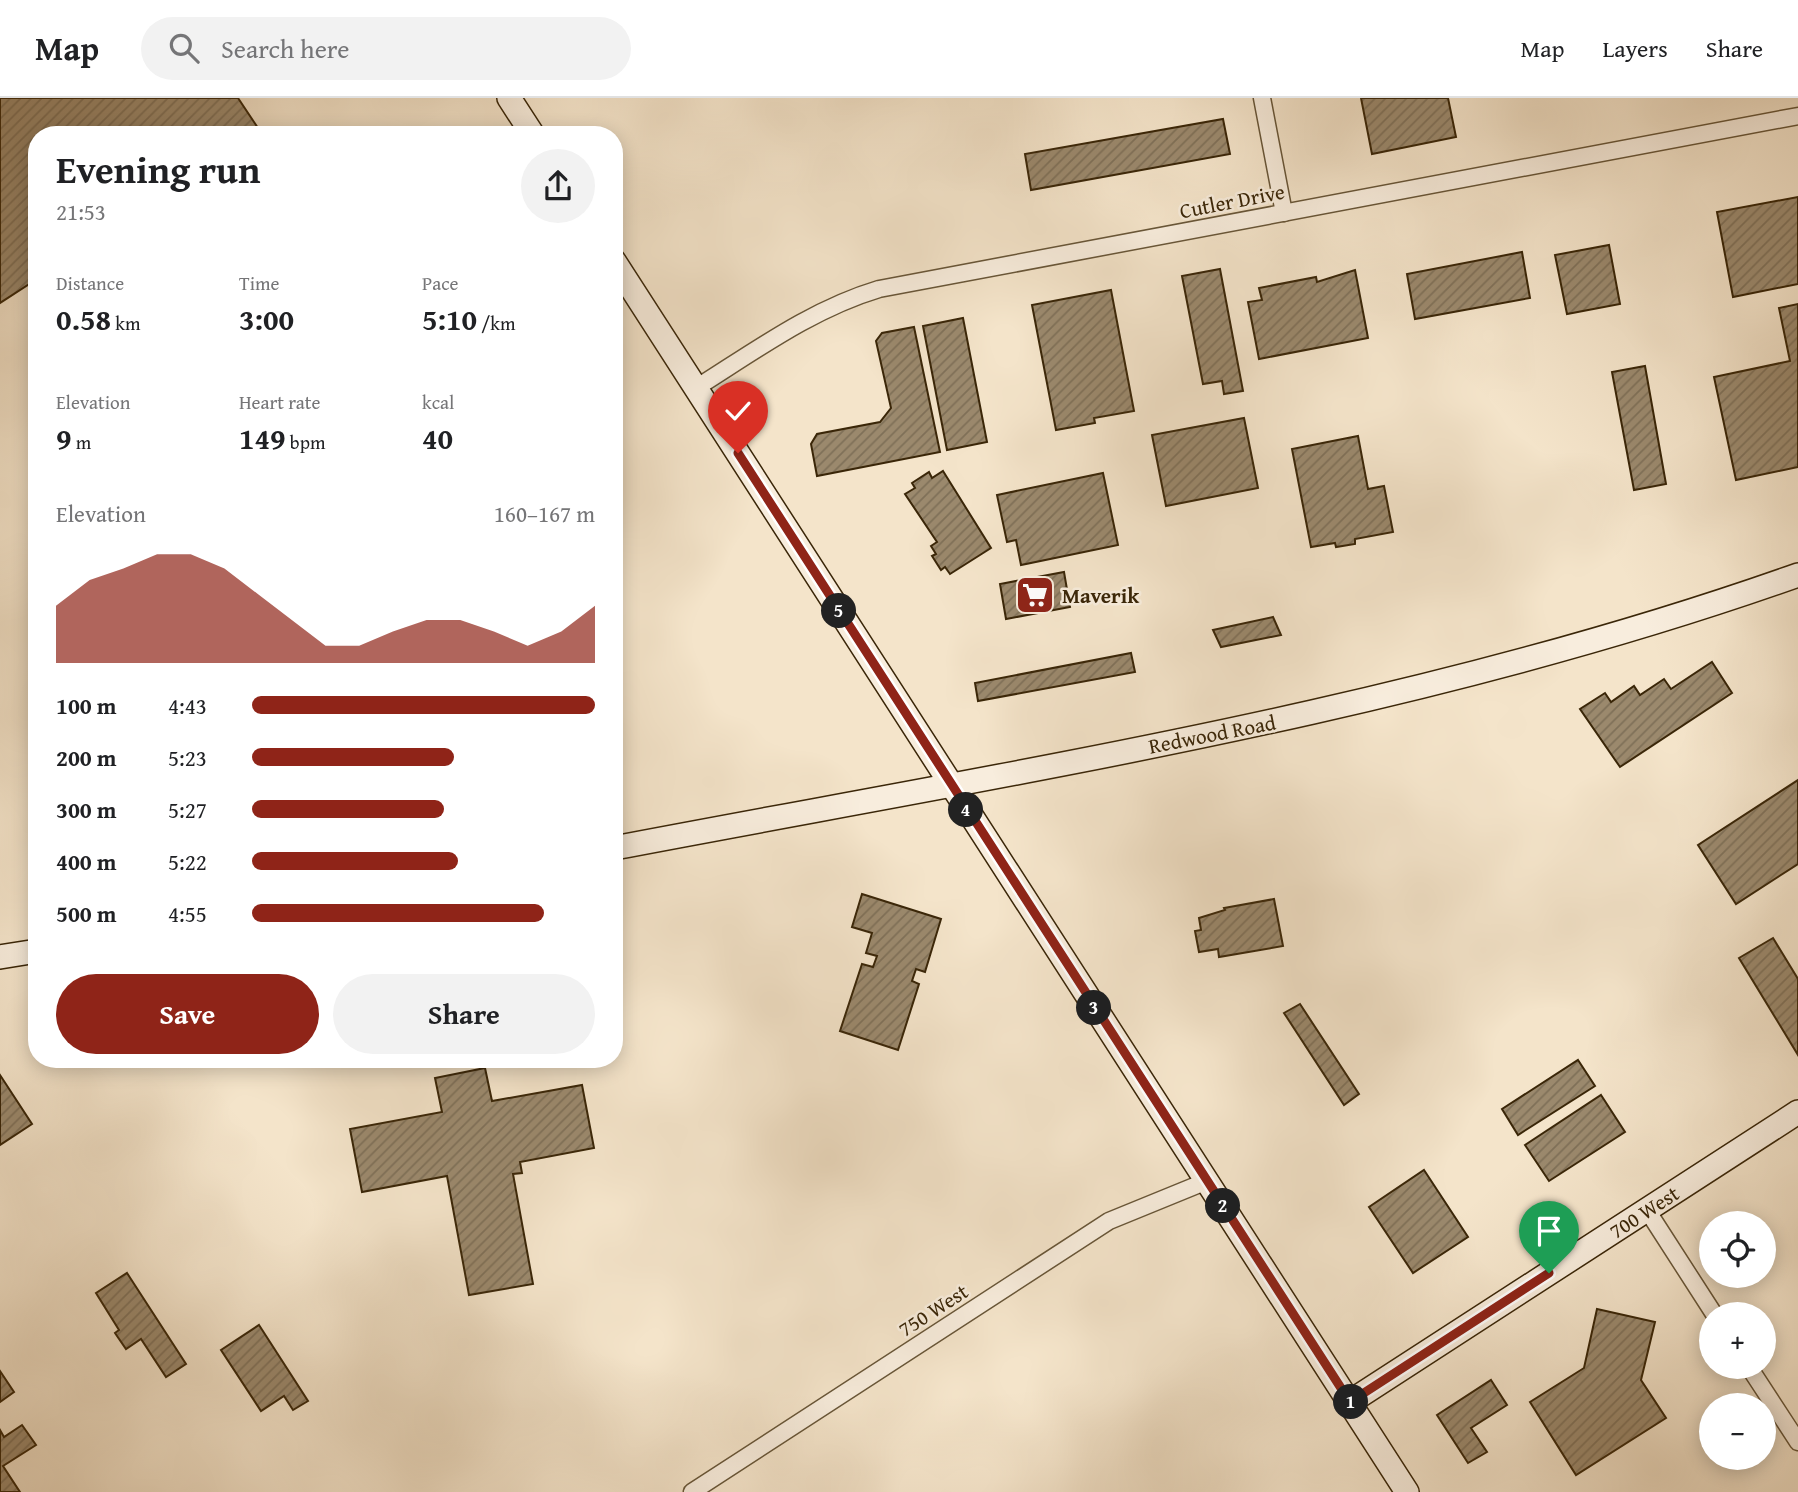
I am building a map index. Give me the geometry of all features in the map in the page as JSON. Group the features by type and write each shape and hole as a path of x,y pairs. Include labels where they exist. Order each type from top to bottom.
{"main road":[{"path":"509,98 527,126"},
{"path":"623,275 1408,1492"},
{"name":"Redwood Road","path":"623,846 1222,733 1428,686 1591,642 1798,575"},
{"path":"0,957 28,952"},
{"name":"700 West","path":"1350,1402 1798,1112"}],"street":[{"path":"1262,98 1284,213"},
{"name":"Cutler Drive","path":"696,388 811,316 870,292 1798,116"},
{"name":"750 West","path":"692,1492 1109,1221 1207,1181"},
{"path":"1647,1210 1706,1302"},
{"path":"1757,1379 1798,1442"}],"building":[{"path":"0,98 238,98 257,126 28,126 28,285 0,303"},
{"path":"1361,98 1448,98 1456,137 1372,154"},
{"path":"1223,119 1230,154 1031,190 1025,154"},
{"path":"1798,197 1798,284 1733,297 1717,212"},
{"path":"1609,245 1620,304 1567,314 1555,255"},
{"path":"1522,252 1530,298 1415,319 1407,274"},
{"path":"1220,269 1243,391 1224,394 1222,381 1203,384 1182,276"},
{"path":"1355,270 1368,338 1259,359 1248,302 1262,300 1259,288 1316,277 1317,282"},
{"path":"1111,290 1134,411 1094,418 1095,423 1056,430 1032,305"},
{"path":"1798,304 1798,467 1736,480 1714,377 1790,361 1779,308"},
{"path":"963,318 987,442 947,450 923,326"},
{"path":"914,327 940,452 817,476 811,444 817,434 880,422 891,408 876,341 882,333"},
{"path":"1645,366 1666,484 1634,490 1612,372"},
{"path":"1244,418 1258,488 1166,506 1152,435"},
{"path":"1358,436 1368,489 1384,486 1393,532 1355,539 1355,544 1336,547 1335,543 1311,547 1292,449"},
{"path":"943,471 991,548 950,574 945,567 941,570 932,556 936,554 931,546 937,542 905,494 915,488 912,483 929,472 932,478"},
{"path":"1103,473 1118,545 1021,565 1016,540 1007,542 997,495"},
{"name":"Maverik","path":"1064,572 1070,607 1006,619 1000,584"},
{"path":"1273,617 1281,635 1221,647 1213,630"},
{"name":"Maverik","path":"1131,653 1135,672 978,701 975,683"},
{"path":"1712,662 1732,693 1620,767 1580,709 1605,693 1611,702 1634,686 1640,695 1664,679 1671,689"},
{"path":"1798,780 1798,864 1736,904 1698,845"},
{"path":"862,894 941,919 925,972 916,969 912,981 919,984 898,1050 840,1031 862,964 873,967 877,956 866,953 872,933 852,927"},
{"path":"1274,899 1283,946 1219,957 1218,949 1199,952 1195,931 1201,930 1199,918 1225,910 1224,908"},
{"path":"1773,938 1798,979 1798,1055 1739,958"},
{"path":"1300,1004 1359,1094 1344,1105 1284,1013"},
{"path":"1578,1060 1595,1086 1518,1135 1502,1109"},
{"path":"485,1068 492,1101 582,1085 594,1148 520,1162 522,1173 513,1174 533,1284 469,1295 447,1176 362,1192 350,1129 442,1112 435,1078"},
{"path":"0,1075 32,1124 0,1145"},
{"path":"1601,1095 1625,1132 1549,1181 1525,1145"},
{"path":"1424,1170 1468,1237 1413,1273 1369,1207"},
{"path":"127,1273 186,1364 166,1377 141,1339 126,1349 115,1333 119,1330 96,1293"},
{"path":"1597,1309 1655,1322 1641,1380 1666,1418 1576,1475 1530,1402 1584,1368"},
{"path":"259,1325 308,1401 293,1410 284,1396 261,1411 221,1350"},
{"path":"0,1371 14,1392 0,1402"},
{"path":"1491,1380 1507,1405 1471,1428 1487,1452 1468,1463 1437,1415"},
{"path":"22,1425 36,1445 3,1466 20,1492 0,1492 0,1430 4,1437"}],"place":[{"name":"Maverik","path":"1035,595"}],"route":[{"path":"738,453 1061,958 1350,1402 1549,1273"}]}
